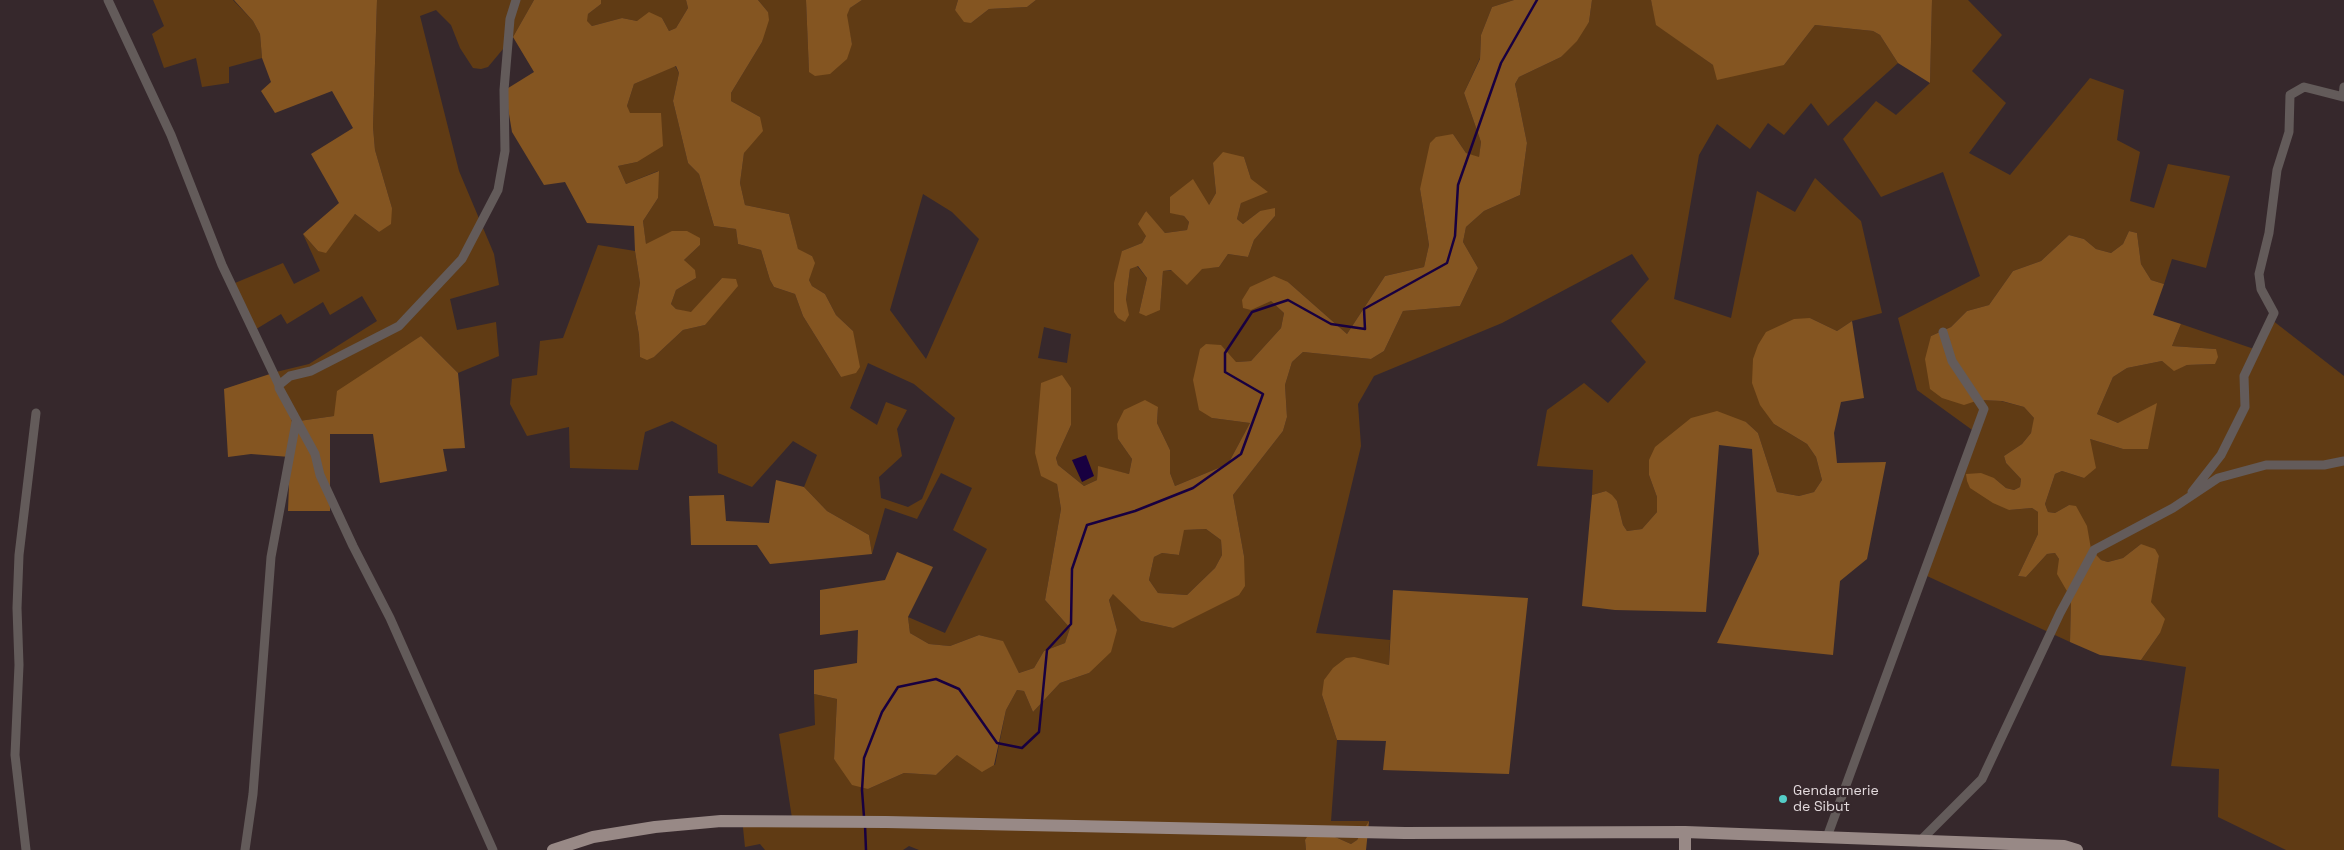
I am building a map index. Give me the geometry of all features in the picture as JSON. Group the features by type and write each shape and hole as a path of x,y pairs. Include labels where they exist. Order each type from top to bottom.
{"main road":[{"path":"553,850 593,837 655,826 721,821 886,822 1405,833 1685,832 2064,846 2077,850"},
{"path":"1685,832 1685,850"}],"street":[{"path":"108,0 171,135 222,265 279,388 314,454 320,475 353,546 390,618 493,850"},
{"path":"279,385 290,376 311,371 399,326 462,259 498,190 505,151 504,90 510,19 516,0"},
{"path":"2172,508 2197,488 2221,455 2245,407 2244,376 2274,313 2262,289 2259,274 2269,233 2277,170 2289,132 2290,96 2304,87 2342,97 2344,87"},
{"path":"1827,837 1984,409 1952,361 1943,332"},
{"path":"26,850 15,755 19,665 17,608 19,555 36,413"},
{"path":"245,850 253,794 271,557 296,422"},
{"path":"1920,842 1982,779 2060,613 2094,550 2172,508 2218,478 2266,465 2324,465 2344,461"}],"shaded area":[{"path":"153,0 233,0 253,21 260,34 262,58 229,67 229,83 202,87 196,58 164,68 152,34 164,26"},
{"path":"234,0 377,0 373,127 375,150 392,208 391,224 379,232 355,214 326,253 318,251 303,234 339,203 311,154 353,128 332,91 275,113 261,91 271,82 262,58 260,34 253,21"},
{"path":"377,0 534,0 513,37 488,67 481,69 473,68 460,48 451,25 436,10 420,16 459,171 494,254 499,285 450,299 457,330 496,322 499,356 458,373 421,336 334,416 292,422 276,372 309,364 377,321 362,296 330,315 323,302 287,324 281,314 253,331 235,283 283,263 294,284 320,271 303,234 318,251 355,214 379,232 392,208 375,150 373,127"},
{"path":"534,0 601,0 601,4 588,14 587,21 592,26 622,18 637,21 649,12 662,18 669,31 676,28 688,8 686,0 758,0 768,12 769,20 762,42 731,93 731,101 760,117 763,131 744,153 740,183 745,205 789,214 798,249 812,256 815,263 809,280 812,286 825,294 836,315 853,331 860,367 856,373 841,377 803,316 795,294 774,287 761,250 738,244 736,229 714,226 699,174 688,163 673,101 679,73 676,66 634,84 627,106 630,113 661,113 663,146 637,162 618,166 626,184 659,171 658,198 643,221 646,244 672,231 687,231 700,238 700,245 684,260 695,270 696,278 676,290 671,304 676,309 691,312 722,278 736,279 738,286 705,325 683,330 654,357 647,360 640,357 635,313 640,283 635,251 634,226 587,223 565,182 544,185 512,132 505,90 534,72 513,37"},
{"path":"601,0 686,0 688,8 676,28 669,31 662,18 637,21 622,18 592,26 586,21 588,14 601,4"},
{"path":"758,0 806,0 809,71 852,44 846,15 850,8 862,0 958,0 955,10 971,23 989,9 1027,7 1036,0 1514,0 1492,7 1481,35 1480,58 1464,93 1481,142 1479,158 1466,153 1453,134 1420,189 1429,245 1424,267 1385,276 1347,334 1288,282 1271,301 1284,313 1281,328 1251,361 1236,362 1212,418 1250,423 1228,464 1175,486 1170,473 1170,450 1157,423 1158,407 1118,439 1132,459 1129,474 1098,467 1097,480 1084,486 1058,465 1056,458 1071,425 1041,383 1061,509 1045,600 1070,628 1065,643 1044,651 1034,668 1019,673 1002,641 979,635 950,646 929,644 910,633 908,617 945,633 987,549 953,530 972,488 941,473 917,519 885,508 872,554 869,535 827,511 804,487 817,455 793,441 752,487 718,473 717,445 672,421 645,432 638,470 570,468 569,427 527,436 510,404 512,379 537,375 540,341 563,338 598,245 635,251 640,283 635,313 640,357 654,357 683,330 705,325 722,278 691,313 676,309 671,304 676,290 696,278 684,260 700,245 646,245 643,221 658,198 658,171 626,184 618,166 637,162 627,106 634,84 675,66 679,73 673,101 688,163 699,174 714,226 736,229 738,244 761,250 774,287 795,294 803,316 841,377 853,331 836,315 825,294 812,286 809,280 812,256 798,250 789,214 745,205 740,183 744,153 760,117 731,101 731,93 762,42 768,12","holes":["1244,157 1251,179 1241,203 1237,219 1243,224 1260,211 1275,216 1254,240 1248,257 1228,254 1219,267 1163,271 1160,309 1139,313 1147,278 1137,266 1130,269 1126,300 1122,251 1142,243 1146,236 1145,211 1165,233 1187,230 1189,222 1184,216 1170,212 1209,205 1216,193 1213,163","923,194 952,212 979,239 926,359 890,310","1044,327 1071,334 1067,363 1038,358","868,363 914,384 955,418 922,499 908,507 881,498 879,477 902,456 897,429 907,410 886,402 877,425 850,408"]},
{"path":"806,0 862,0 850,8 847,15 852,44 847,59 830,74 815,76 809,72"},
{"path":"958,0 1036,0 1027,7 989,9 971,23 964,22 955,10"},
{"path":"1514,0 1592,0 1589,22 1577,41 1561,57 1519,77 1515,84 1527,143 1520,195 1484,211 1466,227 1463,242 1478,268 1460,306 1403,311 1384,351 1371,359 1303,352 1292,362 1285,385 1287,417 1283,431 1233,495 1244,556 1245,586 1239,595 1173,628 1141,621 1113,594 1109,600 1117,630 1111,652 1089,673 1060,683 1033,712 1024,691 1017,690 1006,710 994,765 982,772 957,755 936,775 904,773 868,789 852,785 834,759 837,699 814,694 814,670 857,663 858,630 820,635 820,590 885,580 897,552 933,567 908,617 910,633 929,644 950,646 979,635 1003,641 1019,673 1034,668 1044,651 1065,643 1070,628 1045,600 1061,509 1057,484 1041,476 1035,453 1041,383 1062,375 1071,388 1071,425 1056,458 1058,465 1084,486 1097,480 1098,466 1129,474 1132,459 1118,439 1117,424 1124,410 1145,400 1158,407 1157,423 1170,450 1170,473 1175,486 1228,464 1250,423 1212,418 1199,410 1193,380 1200,349 1206,344 1221,345 1236,362 1251,361 1281,328 1284,313 1271,301 1251,310 1243,308 1242,300 1250,287 1274,276 1288,282 1347,334 1385,276 1424,267 1429,245 1420,189 1430,143 1436,137 1453,134 1466,153 1479,157 1481,142 1464,93 1480,59 1481,35 1492,7","holes":["1206,529 1221,540 1222,555 1215,568 1187,595 1158,593 1149,580 1154,557 1162,553 1179,555 1184,530"]},
{"path":"1592,0 1651,0 1657,25 1713,65 1784,65 1815,25 1873,31 1880,35 1898,63 1828,126 1811,103 1784,135 1768,123 1750,149 1717,124 1699,155 1674,299 1731,318 1757,191 1795,212 1815,178 1861,221 1882,313 1852,321 1837,331 1810,318 1774,424 1807,444 1816,457 1822,480 1814,492 1799,496 1777,492 1758,433 1746,422 1649,475 1657,497 1657,512 1642,529 1627,531 1623,525 1617,501 1606,491 1592,495 1593,470 1537,466 1547,410 1584,383 1608,403 1646,362 1611,321 1649,279 1632,254 1502,323 1374,376 1358,404 1361,446 1316,633 1390,640 1389,665 1376,663 1322,695 1337,740 1331,821 1369,821 1357,840 1351,844 1324,832 1305,840 1306,850 919,850 909,846 903,850 765,850 760,844 745,847 742,818 792,818 779,734 815,725 814,694 837,699 834,759 868,789 904,773 936,775 957,755 995,765 1006,710 1017,690 1024,691 1033,712 1060,683 1089,673 1117,630 1109,600 1113,593 1141,621 1173,628 1244,556 1233,495 1283,431 1287,417 1285,385 1292,362 1303,352 1371,359 1384,351 1403,311 1460,306 1478,268 1463,242 1466,227 1484,211 1520,195 1527,143 1515,84 1519,77 1561,57 1589,22"},
{"path":"1651,0 1932,0 1930,83 1898,63 1880,35 1873,31 1815,25 1784,65 1717,80 1713,65 1656,25"},
{"path":"1932,0 1968,0 2002,35 1972,71 2006,103 1969,153 2010,175 2090,78 2124,90 2117,140 2140,152 2130,201 2154,208 2168,164 2230,176 2206,268 2172,259 2164,284 2151,280 2141,264 2137,233 2129,231 2123,244 2111,253 2096,249 2084,239 2069,235 2041,261 2013,271 1989,305 1967,311 1951,327 1931,336 1979,400 2001,401 2024,407 2035,419 2031,433 2022,444 2004,456 2006,463 2021,479 2020,487 2014,490 2006,488 1994,478 2009,510 2032,508 2038,512 2038,534 2018,576 2026,577 2047,554 2055,553 2059,559 2071,597 2070,642 1927,576 1975,432 1917,390 1898,318 1980,276 1943,172 1881,197 1843,139 1876,101 1896,115 1930,83"},
{"path":"1223,152 1244,157 1251,179 1268,192 1241,203 1237,219 1243,224 1260,211 1275,208 1275,216 1254,240 1248,257 1228,254 1219,267 1202,269 1187,285 1171,270 1163,271 1160,310 1146,316 1139,313 1147,278 1138,266 1130,269 1126,300 1129,315 1125,322 1118,318 1114,312 1114,283 1122,251 1142,243 1146,236 1138,224 1146,211 1165,233 1187,230 1189,222 1184,216 1170,213 1170,197 1193,179 1209,205 1216,193 1213,163"},
{"path":"2129,231 2137,233 2141,264 2151,280 2164,284 2153,315 2181,324 2172,346 2216,349 2218,357 2215,364 2187,365 2174,371 2162,361 2127,368 2113,377 2097,414 2118,423 2157,403 2148,449 2123,449 2090,439 2096,468 2084,478 2062,471 2055,474 2045,504 2048,512 2055,513 2069,505 2076,506 2087,526 2091,549 2101,560 2108,562 2123,558 2141,544 2155,549 2159,556 2151,602 2165,619 2160,633 2141,660 2100,655 2070,642 2071,598 2057,574 2059,559 2055,553 2047,554 2026,577 2018,576 2038,534 2038,512 2032,508 2009,510 1993,503 1970,488 1966,474 1981,473 1994,478 2006,488 2014,490 2020,487 2021,479 2006,463 2004,456 2022,444 2031,433 2034,418 2024,407 2002,401 1979,400 1964,405 1942,398 1930,389 1925,359 1931,336 1951,327 1967,311 1989,305 2013,271 2041,261 2069,235 2084,239 2096,249 2111,253 2123,244"},
{"path":"1810,318 1837,331 1852,321 1864,398 1841,402 1834,433 1837,463 1886,462 1867,559 1840,581 1833,655 1717,643 1759,554 1752,449 1719,445 1706,612 1615,610 1582,606 1592,495 1606,491 1612,495 1617,501 1623,525 1627,531 1642,529 1657,512 1657,497 1649,475 1649,460 1655,447 1691,418 1717,411 1746,422 1758,433 1777,492 1799,496 1814,492 1822,480 1816,457 1807,444 1774,424 1760,405 1752,383 1753,359 1758,345 1766,332 1794,319"},
{"path":"2272,320 2344,376 2344,850 2286,850 2218,817 2219,769 2171,766 2186,667 2141,660 2160,633 2150,602 2159,556 2141,544 2123,558 2108,562 2101,560 2091,549 2069,505 2055,513 2048,512 2045,504 2055,474 2062,471 2084,478 2090,439 2123,449 2118,423 2097,414 2113,377 2127,368 2162,361 2174,370 2187,365 2215,364 2216,349 2172,346 2181,324 2254,349"},
{"path":"421,336 458,373 465,448 443,449 447,471 380,483 373,434 330,434 330,511 288,511 290,457 251,454 228,457 224,389 276,372 292,422 334,416 337,391"},
{"path":"1086,455 1094,476 1082,482 1072,460"},
{"path":"776,480 804,487 827,511 869,535 872,554 770,564 757,545 691,545 689,496 724,495 726,521 769,523"},
{"path":"1206,529 1221,540 1222,555 1215,568 1187,595 1158,593 1149,580 1154,557 1162,553 1179,555 1183,530"},
{"path":"1393,590 1528,598 1509,774 1383,770 1386,741 1337,740 1322,695 1324,680 1333,668 1346,658 1354,657 1389,665"},
{"path":"1369,821 1366,850 1306,850 1305,840 1309,834 1324,832 1351,844 1357,840"}],"waterway":[{"path":"864,817 862,790 864,758 882,712 898,687 936,679 959,689 997,743 1022,748 1039,732 1047,650 1071,624 1072,569 1087,525 1135,511 1193,488 1241,454 1263,394 1225,372 1225,353 1252,312 1288,300 1331,324 1365,329 1364,309 1447,263 1455,236 1458,185 1501,63 1537,0"},
{"path":"865,825 866,850"}],"place":[{"name":"Gendarmerie de Sibut","path":"1783,799"}]}
